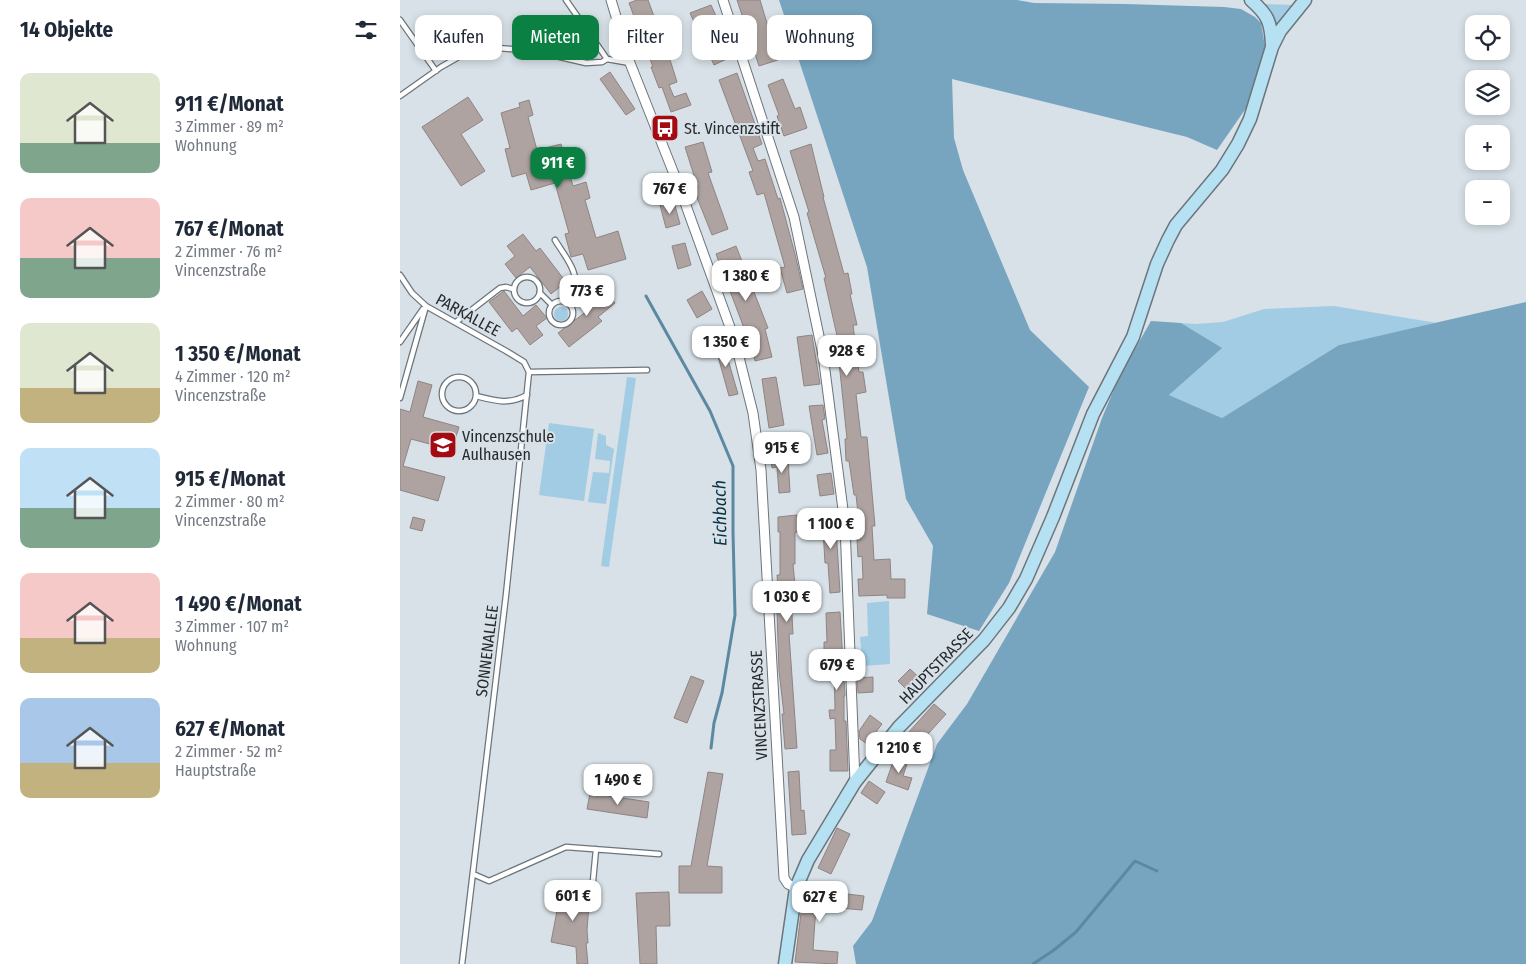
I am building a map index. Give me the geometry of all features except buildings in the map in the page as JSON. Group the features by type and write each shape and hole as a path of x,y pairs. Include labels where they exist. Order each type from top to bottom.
{"street":[{"name":"VINCENZSTRASSE","path":"611,0 630,63 680,189 731,332 753,413 761,470 784,878 788,884 796,888"},
{"path":"723,0 794,217 823,355 845,525 855,782"},
{"path":"1251,0 1265,13 1268,19 1272,28 1272,47"},
{"path":"1296,0 1307,0"},
{"path":"1272,47 1280,30 1307,0"},
{"name":"HAUPTSTRASSE","path":"785,964 796,888 808,860 855,782 899,727 984,640 1009,608 1026,579 1089,422 1133,337 1157,264 1168,240 1176,225 1222,170 1238,144 1258,95 1272,47"}],"lane":[{"path":"566,0 608,59"},
{"path":"400,20 436,71"},
{"path":"400,96 469,51 486,47 534,51 586,63 602,62 608,59 630,63"},
{"path":"555,240 573,271 575,280 574,287 565,301"},
{"name":"PARKALLEE","path":"400,275 412,293 426,306 524,362 529,372"},
{"path":"540,292 535,300 527,303 516,297 514,289 519,279 530,277 538,284 540,292 552,304"},
{"path":"456,322 500,288 514,289"},
{"path":"558,301 565,301 572,306 574,314 571,321 564,325 556,325 550,319 549,312 552,304 558,301"},
{"path":"400,342 426,306"},
{"path":"400,398 426,306"},
{"path":"529,372 647,370"},
{"name":"SONNENALLEE","path":"462,964 506,595 529,372"},
{"path":"461,377 471,381 476,396 471,406 466,409 456,410 446,404 444,389 450,380 461,377"},
{"path":"476,396 504,402 517,400 527,395"},
{"path":"473,874 489,881 566,846 659,854"},
{"path":"592,882 596,849"}],"shaded area":[{"path":"779,0 1017,0 1034,3 1224,7 1241,9 1261,23 1265,46 1251,101 1217,150 1187,137 952,79 954,138 963,170 1030,330 1089,387 1009,583 979,631 927,614 933,546 906,499 867,267 799,60 872,60 872,15 784,15"},
{"path":"1263,4 1293,5 1277,25"},
{"path":"1526,302 1526,964 856,964 853,946 872,921 937,744 967,704 1055,552 1102,418 1119,377 1151,321 1181,323 1222,348 1169,395 1222,418 1339,345"},
{"path":"1334,306 1437,323 1339,345 1222,418 1169,395 1221,348 1181,323 1223,322 1264,309"},
{"path":"558,307 564,307 568,314 564,321 558,321 554,317 554,311"},
{"path":"627,377 636,378 609,567 601,566"},
{"path":"549,423 594,429 584,501 539,495"},
{"path":"598,433 606,436 606,445 614,449 606,504 588,502 593,472 609,473 610,461 595,459"},
{"path":"889,601 890,664 863,666 860,637 868,636 867,603"}],"waterway":[{"name":"Eichbach","path":"646,296 710,411 733,466 735,615 711,748"},
{"path":"1033,964 1076,932 1135,861 1157,871"}],"place":[{"name":"St. Vincenzstift","path":"665,128"},
{"name":"Vincenzschule Aulhausen","path":"443,445"}]}
